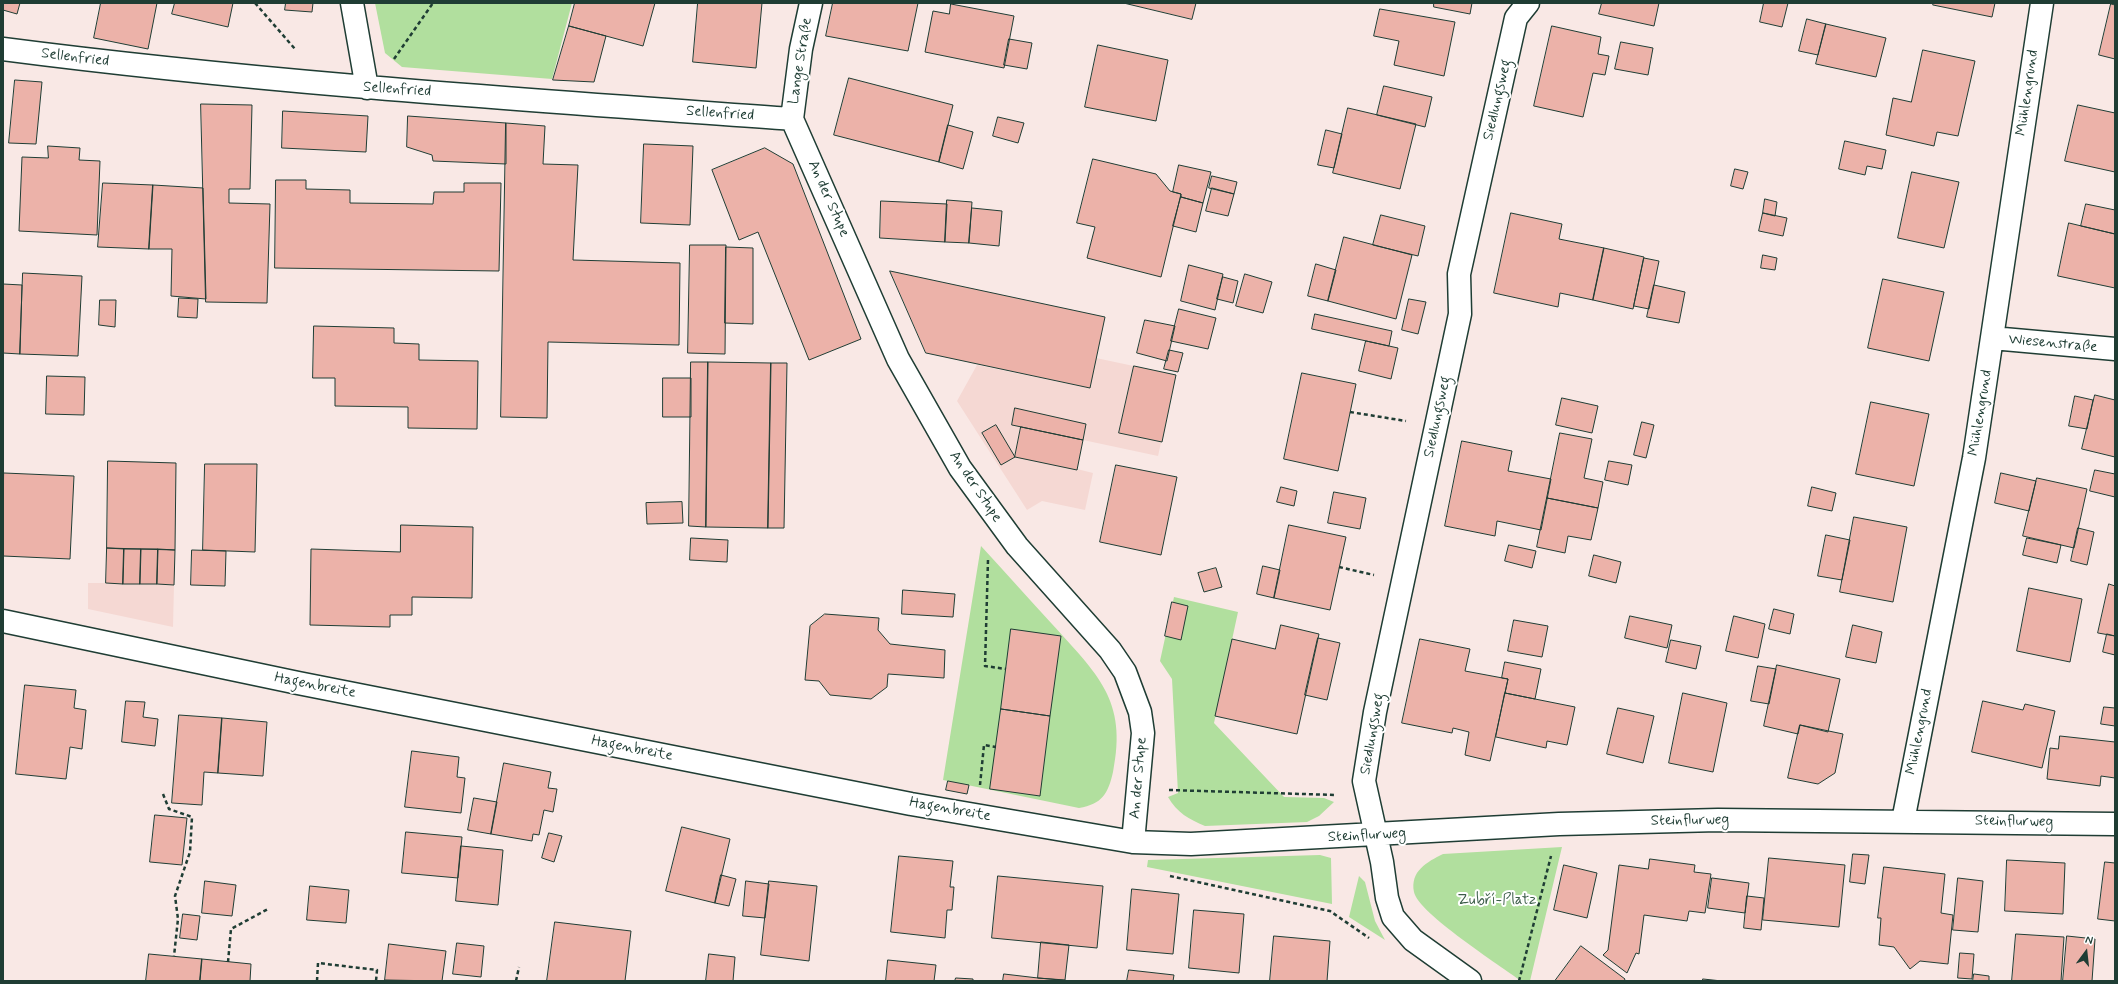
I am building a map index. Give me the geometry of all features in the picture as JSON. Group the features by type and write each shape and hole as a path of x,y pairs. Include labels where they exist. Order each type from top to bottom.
{"street":[{"path":"352,3 367,88"},
{"name":"Lange Straße","path":"792,119 801,49 811,3"},
{"name":"Siedlungsweg","path":"1470,981 1413,940 1393,917 1387,898 1376,835 1366,796 1364,781 1376,712 1460,314 1459,274 1516,18 1528,3"},
{"name":"Mühlengrund","path":"1903,821 1974,458 2042,3"},
{"name":"Sellenfried","path":"3,49 120,64 367,88 792,119"},
{"name":"An der Stupe","path":"792,119 898,359 960,468 1017,546 1110,650 1125,672 1137,704 1143,733 1133,842"},
{"name":"Wiesenstraße","path":"1992,338 2115,348"},
{"name":"Hagenbreite","path":"3,621 464,716 977,815 1133,842 1191,844 1266,840"},
{"name":"Steinflurweg","path":"1266,840 1559,824 1718,820 2115,824"}],"path":[{"path":"256,3 326,84"},
{"path":"391,63 433,3"},
{"path":"1350,412 1436,426"},
{"path":"988,556 985,666 1006,669"},
{"path":"977,815 984,745 996,747"},
{"path":"1138,790 1366,796"},
{"path":"163,794 169,809 192,817 190,852 175,896 178,919 174,956"},
{"path":"1519,981 1559,824"},
{"path":"1166,875 1330,911 1387,951 1413,940"},
{"path":"228,962 231,929 268,909"},
{"path":"317,981 318,963 377,970 376,981"},
{"path":"516,981 519,967"}],"shaded area":[{"path":"1096,358 1176,375 1158,456 1083,440 1077,469 1093,473 1085,510 1042,501 1027,510 957,401 977,365 1089,388"},
{"path":"107,548 158,549 174,585 173,627 88,609 88,583 106,583"}],"green space":[{"path":"375,3 572,3 552,79 402,67 385,53"},
{"path":"981,546 1083,658 1105,690 1112,707 1116,726 1117,747 1109,786 1103,797 1093,804 1079,808 943,780"},
{"path":"1174,597 1238,612 1214,723 1284,797 1324,798 1334,802 1319,816 1307,822 1205,826 1184,815 1175,807 1168,797 1178,793 1172,679 1160,661"},
{"name":"Zubří-Platz","path":"1562,847 1530,981 1521,981 1462,939 1430,913 1419,901 1414,892 1413,885 1417,873 1431,860 1443,854"},
{"path":"1320,855 1331,858 1332,904 1147,867 1148,860"},
{"path":"1359,876 1365,882 1375,921 1385,940 1349,917"}],"building":[{"path":"3,3 20,3 17,14 3,10"},
{"path":"101,3 157,3 148,49 94,38"},
{"path":"175,3 233,3 228,27 172,14"},
{"path":"286,3 313,3 312,12 285,10"},
{"path":"575,3 655,3 643,46 569,26"},
{"path":"698,3 762,3 756,68 693,62"},
{"path":"833,3 918,3 908,51 826,36"},
{"path":"1124,3 1196,3 1192,19"},
{"path":"1434,3 1472,3 1470,14 1434,7"},
{"path":"1602,3 1659,3 1654,26 1599,14"},
{"path":"1764,3 1788,3 1782,27 1760,22"},
{"path":"1934,3 1995,3 1992,17 1933,5"},
{"path":"951,4 1014,16 1004,68 925,52 933,11 949,14"},
{"path":"2111,4 2115,5 2115,59 2099,55"},
{"path":"1380,9 1455,22 1444,76 1394,65 1399,41 1374,36"},
{"path":"1807,19 1826,24 1818,55 1799,51"},
{"path":"1826,24 1886,38 1876,77 1816,64"},
{"path":"569,26 606,36 594,82 553,80"},
{"path":"1552,26 1601,37 1598,54 1609,56 1605,75 1593,73 1583,117 1534,106"},
{"path":"1009,39 1032,43 1027,69 1004,65"},
{"path":"1621,42 1653,48 1648,75 1615,69"},
{"path":"1098,45 1168,60 1156,121 1085,107"},
{"path":"1923,50 1975,61 1958,136 1937,132 1934,146 1886,135 1893,98 1911,102"},
{"path":"849,78 953,105 939,162 834,135"},
{"path":"15,80 42,82 36,144 9,143"},
{"path":"1384,86 1432,97 1425,127 1377,115"},
{"path":"201,104 252,105 250,189 229,189 229,203 270,204 267,303 206,302"},
{"path":"2078,105 2115,113 2115,172 2065,161"},
{"path":"1348,108 1416,124 1400,189 1333,173"},
{"path":"283,111 368,116 366,152 282,148"},
{"path":"408,116 506,123 506,164 433,161 432,155 407,147"},
{"path":"998,117 1024,123 1018,143 993,136"},
{"path":"506,123 545,126 543,164 578,165 573,260 680,263 679,345 548,342 547,418 501,417"},
{"path":"948,125 973,132 963,169 939,162"},
{"path":"1326,130 1342,134 1334,168 1318,165"},
{"path":"1845,141 1886,150 1882,169 1867,166 1865,175 1839,169"},
{"path":"644,144 693,146 690,225 641,223"},
{"path":"48,146 80,148 79,160 100,161 97,235 19,231 22,157 48,158"},
{"path":"765,148 793,164 861,339 809,360 758,232 739,240 712,170"},
{"path":"1093,159 1156,174 1170,191 1181,194 1161,277 1087,258 1095,227 1077,223"},
{"path":"1179,165 1211,172 1203,203 1181,197 1181,194 1173,192"},
{"path":"1735,169 1748,172 1743,189 1731,186"},
{"path":"1912,172 1959,182 1944,248 1898,238"},
{"path":"1212,176 1237,182 1234,194 1209,188"},
{"path":"276,180 306,180 306,189 350,190 350,203 433,204 434,192 464,192 464,183 501,183 499,271 275,268"},
{"path":"103,183 153,185 149,249 98,247"},
{"path":"153,185 203,188 206,299 171,296 172,249 149,249"},
{"path":"1212,188 1234,194 1228,216 1206,211"},
{"path":"1181,197 1203,203 1196,232 1173,226"},
{"path":"1765,199 1777,202 1775,216 1763,213"},
{"path":"947,200 972,202 969,243 945,242"},
{"path":"881,201 947,204 945,242 880,238"},
{"path":"2086,204 2115,210 2115,234 2081,226"},
{"path":"972,208 1002,211 999,246 969,243"},
{"path":"1511,213 1562,224 1559,239 1604,248 1593,300 1560,293 1558,307 1494,293"},
{"path":"1763,213 1787,218 1783,236 1759,231"},
{"path":"1381,215 1425,226 1418,256 1373,245"},
{"path":"2069,223 2115,234 2115,288 2058,276"},
{"path":"1344,237 1412,255 1396,319 1328,301"},
{"path":"690,245 726,245 725,354 688,353"},
{"path":"726,247 753,248 753,324 725,323"},
{"path":"1604,248 1644,257 1633,309 1593,300"},
{"path":"1763,255 1777,258 1775,270 1761,268"},
{"path":"1644,258 1659,261 1649,309 1634,306"},
{"path":"1316,264 1336,270 1328,301 1308,296"},
{"path":"1189,265 1223,274 1215,310 1181,301"},
{"path":"890,271 1105,317 1090,388 926,353"},
{"path":"23,273 82,276 78,356 20,354"},
{"path":"1245,274 1272,282 1263,313 1236,306"},
{"path":"1223,277 1238,281 1233,303 1217,299"},
{"path":"1883,279 1944,292 1929,361 1868,348"},
{"path":"3,284 22,285 20,354 3,353"},
{"path":"1654,285 1685,292 1679,323 1647,317"},
{"path":"179,298 198,299 197,318 178,317"},
{"path":"1409,299 1426,302 1418,334 1402,330"},
{"path":"100,300 116,300 115,327 99,325"},
{"path":"1179,309 1216,318 1208,349 1171,341"},
{"path":"1315,314 1392,331 1389,346 1312,329"},
{"path":"1145,320 1175,326 1167,361 1137,353"},
{"path":"314,326 394,328 394,343 419,344 419,360 478,361 477,429 408,428 408,407 335,406 335,378 313,378"},
{"path":"1366,341 1398,348 1391,379 1359,371"},
{"path":"1169,350 1183,353 1178,372 1164,369"},
{"path":"691,362 708,362 706,527 689,526"},
{"path":"708,362 771,363 768,528 706,527"},
{"path":"771,363 787,363 784,528 768,528"},
{"path":"1134,366 1176,375 1162,442 1119,433"},
{"path":"1302,373 1356,384 1338,471 1284,459"},
{"path":"47,376 85,377 84,415 46,414"},
{"path":"663,378 691,378 691,417 663,417"},
{"path":"2095,395 2115,400 2115,457 2082,449"},
{"path":"2075,396 2093,400 2087,429 2069,426"},
{"path":"1562,398 1598,406 1592,433 1556,425"},
{"path":"1871,402 1929,414 1914,486 1856,474"},
{"path":"1015,408 1086,424 1083,440 1012,425"},
{"path":"1642,422 1654,425 1646,458 1634,455"},
{"path":"996,425 1015,457 1001,465 982,433"},
{"path":"1021,427 1083,440 1077,470 1015,457"},
{"path":"1560,433 1592,439 1584,478 1603,482 1598,508 1547,498"},
{"path":"1462,441 1512,451 1508,471 1551,479 1541,530 1497,521 1495,536 1445,526"},
{"path":"108,461 176,463 175,550 107,548"},
{"path":"1609,461 1632,465 1628,485 1605,480"},
{"path":"205,464 257,464 255,552 203,550"},
{"path":"1116,465 1177,477 1161,555 1100,542"},
{"path":"2095,470 2115,474 2115,497 2090,491"},
{"path":"4,473 74,476 70,559 3,556"},
{"path":"2001,473 2036,481 2029,511 1995,503"},
{"path":"2037,478 2087,489 2074,548 2023,536"},
{"path":"1281,487 1297,491 1294,506 1277,502"},
{"path":"1812,487 1836,493 1832,511 1808,506"},
{"path":"1334,492 1366,498 1360,529 1328,523"},
{"path":"1547,498 1598,508 1591,540 1568,536 1565,553 1537,547"},
{"path":"682,502 683,523 647,524 646,503"},
{"path":"1854,517 1907,527 1893,602 1840,592"},
{"path":"401,525 473,527 472,598 412,597 412,615 390,615 390,627 310,625 311,549 400,552"},
{"path":"1289,525 1346,537 1330,610 1274,598"},
{"path":"2078,528 2094,532 2087,565 2071,561"},
{"path":"1826,535 1850,540 1842,580 1818,576"},
{"path":"691,538 728,540 727,562 690,560"},
{"path":"2027,538 2061,545 2057,563 2023,555"},
{"path":"1509,545 1536,551 1532,568 1505,561"},
{"path":"107,548 124,549 123,584 106,583"},
{"path":"124,549 141,549 140,584 123,584"},
{"path":"141,549 158,549 157,584 140,584"},
{"path":"158,549 175,550 174,585 157,584"},
{"path":"192,550 226,551 225,586 191,585"},
{"path":"1594,555 1621,562 1616,583 1589,576"},
{"path":"1263,566 1280,570 1274,598 1257,594"},
{"path":"1216,568 1222,587 1204,592 1198,573"},
{"path":"2109,584 2115,586 2115,636 2098,633"},
{"path":"2029,588 2082,599 2070,662 2017,651"},
{"path":"903,590 955,594 953,617 902,614"},
{"path":"1172,602 1188,606 1181,640 1165,636"},
{"path":"1774,609 1794,614 1790,634 1769,629"},
{"path":"825,614 879,618 878,630 890,644 945,650 944,678 888,674 887,687 871,699 830,695 819,681 805,680 810,626"},
{"path":"1630,616 1672,625 1667,648 1625,638"},
{"path":"1734,616 1765,624 1758,658 1726,651"},
{"path":"1514,620 1548,626 1542,657 1508,651"},
{"path":"1281,625 1319,634 1297,734 1215,716 1232,639 1275,649"},
{"path":"1853,625 1882,632 1876,663 1846,657"},
{"path":"1011,629 1061,636 1050,716 1001,709"},
{"path":"2107,634 2115,636 2115,655 2103,652"},
{"path":"1318,638 1340,643 1327,700 1305,695"},
{"path":"1420,639 1470,649 1465,671 1508,679 1490,761 1465,755 1469,732 1453,728 1452,733 1402,723"},
{"path":"1671,640 1701,646 1696,669 1666,662"},
{"path":"1505,662 1541,669 1535,699 1505,693 1508,679 1502,678"},
{"path":"1777,665 1840,679 1828,732 1800,725 1798,734 1764,726"},
{"path":"1758,666 1776,669 1769,704 1751,701"},
{"path":"25,685 76,690 74,708 86,710 82,749 70,747 66,779 16,774"},
{"path":"1505,693 1575,707 1567,745 1547,741 1546,748 1496,737"},
{"path":"1683,693 1727,703 1713,772 1669,763"},
{"path":"126,701 145,702 143,717 158,719 155,746 122,742"},
{"path":"1983,701 2023,710 2025,704 2055,711 2042,768 1972,752"},
{"path":"2104,707 2115,708 2115,726 2101,724"},
{"path":"1618,708 1654,716 1643,763 1607,754"},
{"path":"1001,709 1050,716 1040,796 990,789"},
{"path":"179,715 222,718 218,773 204,772 202,805 172,803"},
{"path":"222,718 267,722 263,776 218,773"},
{"path":"1800,725 1843,734 1835,773 1818,784 1788,778"},
{"path":"2060,736 2115,742 2115,778 2101,776 2100,786 2047,779 2050,748 2058,749"},
{"path":"412,751 459,757 457,777 465,778 461,813 405,807"},
{"path":"504,763 551,772 548,788 557,789 553,812 544,810 539,835 533,834 532,841 491,834"},
{"path":"948,781 969,785 967,794 946,790"},
{"path":"474,798 497,802 491,834 468,830"},
{"path":"155,815 187,818 182,865 150,862"},
{"path":"682,827 730,839 715,903 666,891"},
{"path":"406,832 462,837 458,878 402,873"},
{"path":"549,833 562,836 554,862 542,858"},
{"path":"461,846 503,850 498,905 456,901"},
{"path":"1853,854 1869,855 1865,884 1850,882"},
{"path":"899,856 953,861 950,887 954,887 952,910 947,910 945,938 891,932"},
{"path":"1769,858 1845,865 1839,927 1763,920"},
{"path":"1650,859 1695,865 1694,872 1711,874 1705,913 1689,911 1687,921 1644,915 1639,954 1636,953 1627,973 1603,955 1608,950 1619,865 1648,869"},
{"path":"2007,860 2065,863 2063,914 2005,911"},
{"path":"2105,862 2115,863 2115,921 2098,919"},
{"path":"1564,865 1597,873 1587,918 1554,910"},
{"path":"1884,867 1945,874 1941,913 1953,915 1948,964 1920,961 1910,969 1894,947 1879,945 1881,918 1878,918"},
{"path":"721,875 736,879 729,906 715,903"},
{"path":"998,876 1103,886 1097,948 992,938"},
{"path":"1712,878 1749,883 1745,913 1708,908"},
{"path":"1958,878 1983,881 1978,932 1953,930"},
{"path":"205,881 236,885 232,916 202,913"},
{"path":"746,881 769,884 765,918 743,916"},
{"path":"769,881 817,886 809,961 761,955"},
{"path":"310,886 349,890 346,923 307,920"},
{"path":"1132,889 1179,894 1173,954 1127,950"},
{"path":"1747,896 1764,898 1761,930 1744,928"},
{"path":"1194,910 1244,914 1239,973 1189,968"},
{"path":"183,914 200,916 197,940 180,938"},
{"path":"555,922 631,931 625,981 547,981"},
{"path":"2016,934 2064,937 2061,981 2012,981"},
{"path":"1274,936 1330,941 1327,981 1270,981"},
{"path":"2067,936 2095,939 2092,981 2063,981"},
{"path":"1041,942 1069,945 1065,980 1038,978"},
{"path":"457,943 484,946 481,977 453,974"},
{"path":"389,944 446,951 442,981 385,980"},
{"path":"1581,946 1625,979 1624,981 1555,981"},
{"path":"1960,953 1974,954 1972,979 1958,978"},
{"path":"149,954 202,959 200,981 146,981"},
{"path":"709,954 735,957 733,981 706,981"},
{"path":"202,959 251,964 250,981 200,981"},
{"path":"888,960 936,965 934,981 886,981"},
{"path":"1129,970 1174,975 1173,981 1127,981"},
{"path":"1004,974 1038,978 1072,981 1003,981"},
{"path":"1974,974 1989,976 1989,981 1973,981"},
{"path":"956,978 973,979 973,981 955,981"},
{"path":"1703,979 1722,981 1703,981"}]}
